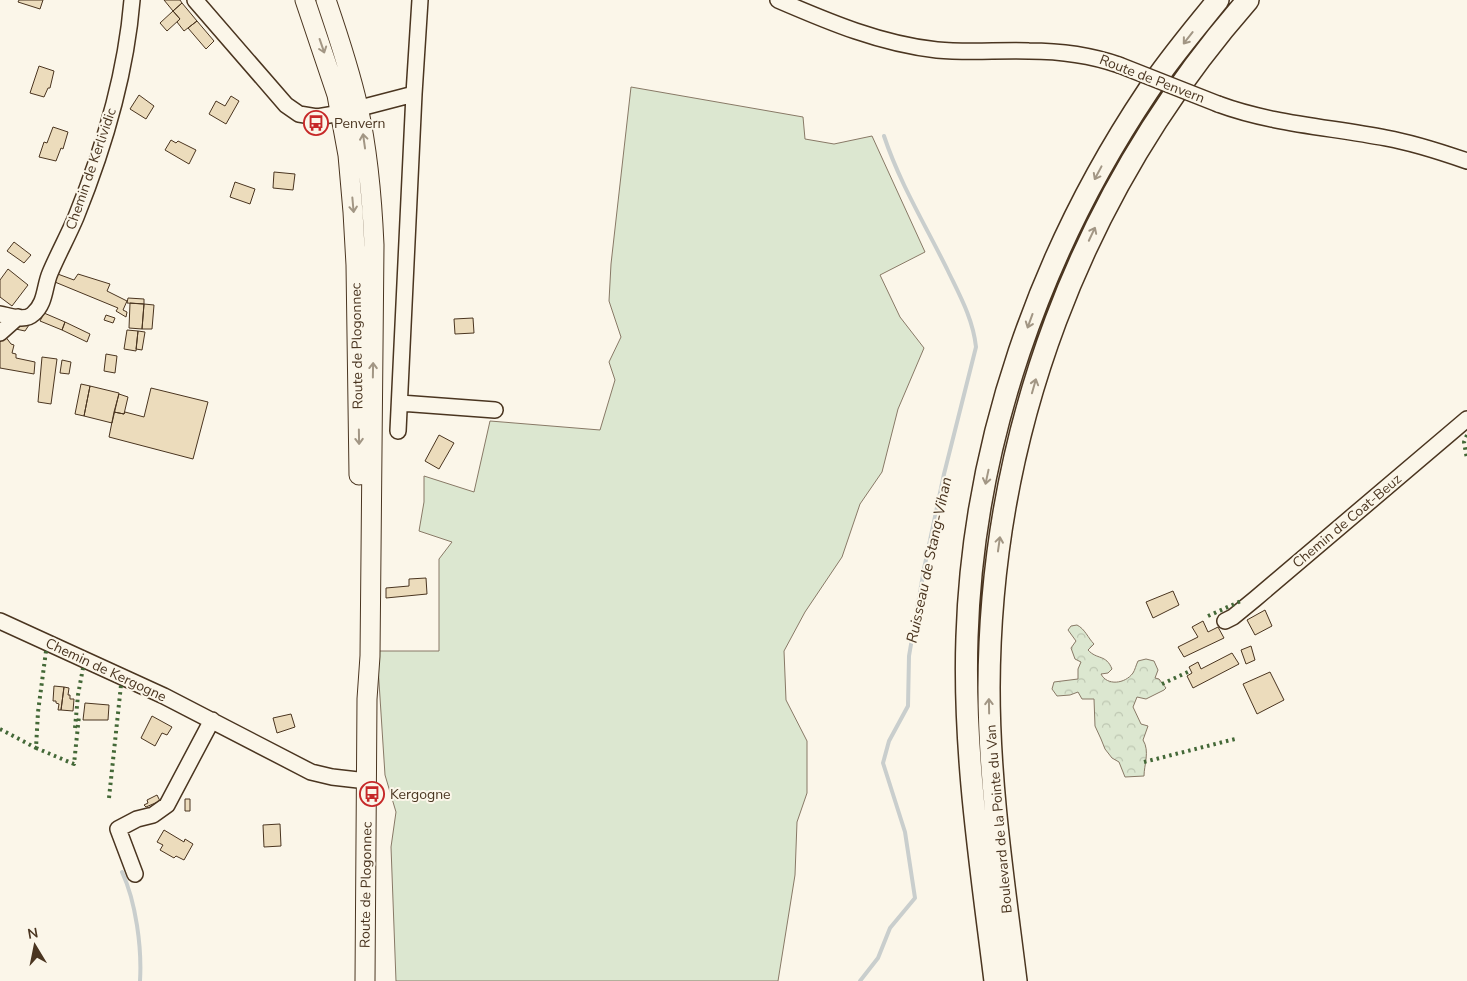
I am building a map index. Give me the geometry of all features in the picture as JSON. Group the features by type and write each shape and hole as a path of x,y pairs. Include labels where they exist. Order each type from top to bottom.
{"highway":[{"name":"Boulevard de la Pointe du Van","path":"995,981 975,818 966,678 972,554 993,448 1006,392 1031,318 1079,210 1101,169 1147,93 1167,64 1218,0"},
{"name":"Boulevard de la Pointe du Van","path":"1017,981 996,814 990,736 989,688 996,562 1015,454 1041,362 1060,308 1103,211 1158,119 1211,45 1248,0"}],"main road":[{"name":"Route de Plogonnec","path":"305,0 331,75 350,110"},
{"name":"Route de Plogonnec","path":"326,0 344,53 350,110 369,179 374,253 365,981"}],"street":[{"name":"Chemin de Kerlividic","path":"0,333 18,317 25,318 33,315 45,296 49,274 75,219 88,185 121,79 132,0"},
{"path":"195,0 286,105 299,114 317,117 414,94"},
{"path":"398,430 420,0"},
{"name":"Route de Penvern","path":"778,0 842,26 910,46 966,52 1053,52 1091,56 1254,116 1387,138 1421,146 1467,161"},
{"path":"0,314 18,317"},
{"path":"400,403 495,410"},
{"name":"Chemin de Coat-Beuz","path":"1225,621 1256,599 1467,419"},
{"name":"Chemin de Kergogne","path":"0,621 164,696 311,772 367,781"},
{"path":"135,874 118,829 137,819 153,815 167,805 212,720"}],"green space":[{"path":"631,87 803,117 805,139 834,144 872,136 925,252 880,275 900,317 924,348 898,409 882,472 860,504 842,557 805,612 784,651 786,700 807,741 807,793 797,822 795,875 778,981 396,981 391,847 396,812 385,775 377,651 439,651 439,559 452,542 419,531 424,502 424,476 474,492 490,421 600,430 615,380 609,362 621,337 609,301 611,264"},
{"path":"1077,625 1094,644 1088,650 1110,664 1112,669 1108,673 1101,674 1104,678 1116,682 1130,677 1138,661 1146,659 1154,661 1158,670 1155,678 1159,679 1166,688 1146,699 1137,697 1133,707 1141,724 1148,726 1143,740 1146,749 1144,776 1125,777 1119,762 1112,758 1105,749 1095,726 1094,699 1082,699 1078,692 1057,696 1052,689 1054,682 1078,679 1078,669 1081,662 1075,659 1071,648 1076,641 1068,630 1071,626"}],"building":[{"path":"19,0 43,0 40,9 18,2"},
{"path":"164,0 180,0 182,3 173,11"},
{"path":"182,3 197,21 184,31 177,22 180,19 173,11"},
{"path":"173,11 180,19 167,31 160,23"},
{"path":"197,21 214,41 206,49 188,28"},
{"path":"39,66 54,71 50,88 48,88 44,97 30,93"},
{"path":"139,95 154,106 146,119 130,109"},
{"path":"231,96 239,101 226,124 209,114 216,101 225,106"},
{"path":"53,127 68,132 63,149 61,148 56,161 39,157 44,142 47,143"},
{"path":"171,140 176,143 178,141 196,150 189,164 165,150"},
{"path":"274,172 295,174 293,190 273,188"},
{"path":"235,182 255,189 250,204 230,197"},
{"path":"14,242 31,255 24,263 7,251"},
{"path":"8,269 28,285 12,306 0,297 0,280"},
{"path":"55,273 74,280 78,274 110,284 107,291 127,301 123,310 127,312 126,317 116,311 118,308 50,280"},
{"path":"128,298 144,299 144,304 127,303"},
{"path":"130,303 144,304 142,329 129,328"},
{"path":"144,304 154,305 152,329 142,329"},
{"path":"44,313 65,322 62,330 40,321"},
{"path":"106,315 115,318 113,323 104,320"},
{"path":"473,318 474,333 455,334 454,319"},
{"path":"65,322 90,334 87,342 62,330"},
{"path":"15,323 29,325 25,331 11,328"},
{"path":"127,330 138,331 136,351 124,349"},
{"path":"138,331 145,332 142,350 136,349"},
{"path":"5,336 14,345 12,353 16,354 16,358 35,362 34,374 0,368 0,342"},
{"path":"106,354 117,356 115,373 104,371"},
{"path":"42,357 57,359 51,404 38,402"},
{"path":"62,360 71,362 69,374 60,373"},
{"path":"81,384 90,386 84,416 75,414"},
{"path":"90,386 119,393 112,423 84,416"},
{"path":"151,388 208,402 193,459 109,437 114,412 124,414 125,412 144,417"},
{"path":"119,394 128,397 124,414 114,412"},
{"path":"439,435 454,443 439,469 425,461"},
{"path":"426,578 427,594 386,598 386,588 409,586 409,579"},
{"path":"1173,591 1179,605 1153,618 1146,602"},
{"path":"1265,610 1272,626 1255,635 1247,620"},
{"path":"1203,621 1208,632 1218,627 1224,638 1184,657 1178,647 1198,637 1192,627"},
{"path":"1251,646 1255,660 1246,664 1241,650"},
{"path":"1232,653 1239,664 1193,688 1187,676 1192,673 1189,667 1198,662 1201,669"},
{"path":"1270,672 1284,700 1257,714 1243,684"},
{"path":"54,686 64,687 61,710 58,710 59,704 53,701"},
{"path":"64,687 69,688 68,695 70,695 70,699 74,699 73,711 61,710"},
{"path":"85,703 109,705 108,720 83,720"},
{"path":"291,714 295,727 277,733 273,718"},
{"path":"152,716 172,727 167,735 162,733 155,746 141,738"},
{"path":"157,795 160,801 146,807 144,805 148,803 147,800"},
{"path":"185,799 190,799 190,811 185,811"},
{"path":"280,824 281,846 264,847 263,825"},
{"path":"164,830 184,842 185,839 193,844 184,860 176,856 174,858 160,850 163,845 157,842"}],"waterway":[{"name":"Ruisseau de Stang-Vihan","path":"860,981 878,958 890,928 915,898 905,832 883,763 889,741 908,706 909,656 924,569 944,474 976,347 972,327 965,308 905,188 884,136"},
{"path":"122,872 131,897 137,925 140,981"}],"hedge":[{"path":"1467,435 1464,442 1467,459"},
{"path":"1208,616 1241,601"},
{"path":"46,651 38,712 36,748 74,764 79,716"},
{"path":"75,728 83,668"},
{"path":"1162,684 1190,671"},
{"path":"109,798 121,685"},
{"path":"0,729 36,748"},
{"path":"1144,762 1235,739"}],"place":[{"name":"Penvern","path":"316,123"},
{"name":"Kergogne","path":"372,794"}]}
